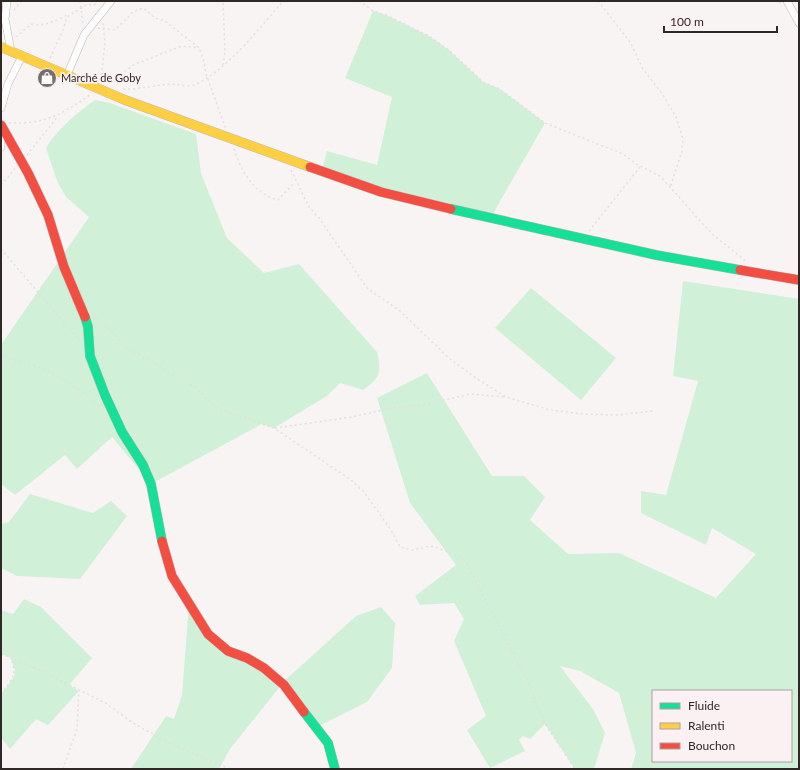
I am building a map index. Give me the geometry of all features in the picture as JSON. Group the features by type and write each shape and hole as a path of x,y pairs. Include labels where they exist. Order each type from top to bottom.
{"main road":[{"path":"1,47 100,89 230,139 381,192 490,219 671,258 799,280"},
{"path":"5,124 48,216 64,267 80,303 88,327 90,356 105,395 122,432 143,466 151,484 164,554 172,576 208,634 217,643 228,651 247,658 264,668 284,685 328,743 335,769"}],"street":[{"path":"7,1 5,19 11,51"},
{"path":"787,1 799,23"},
{"path":"67,75 84,35 101,13 107,2"},
{"path":"1,108 8,84 22,56"},
{"path":"1,130 1,147"}],"path":[{"path":"80,1 84,35"},
{"path":"223,1 225,52 223,65"},
{"path":"120,89 173,84 192,86 223,65 257,32 283,1"},
{"path":"359,1 373,11 429,36 448,50 483,82 500,88 545,122 623,154 640,167 660,176 670,189 712,234 752,266"},
{"path":"598,1 630,42 643,68 663,95 676,117 683,139 682,151 670,189"},
{"path":"9,41 21,34 31,24 36,25 53,21 71,14 86,5 107,2"},
{"path":"90,26 115,30 133,12 143,8 155,18 170,24 199,48 207,77 240,167 248,181 278,200 295,182"},
{"path":"100,89 105,43 101,13"},
{"path":"47,66 64,30 67,17 71,14"},
{"path":"5,124 36,122 59,114 100,89 135,64 182,46 199,48"},
{"path":"1,185 22,162 59,114"},
{"path":"287,159 295,182 309,207 319,218 367,288 400,311 450,359 506,397"},
{"path":"583,239 640,167"},
{"path":"1,249 82,343"},
{"path":"92,313 128,348 195,387 218,410 274,428 351,480 363,491 391,530 400,547 412,550 430,546 462,558 467,564 527,680 545,724 575,769"},
{"path":"1,354 11,361 41,368 84,392 105,411"},
{"path":"274,428 352,417 391,408 424,405 470,394 506,397 550,410 582,414 618,416 653,411"},
{"path":"1,654 44,672 107,704 133,723 171,744 230,769"},
{"path":"1,694 14,677 15,670 11,658"},
{"path":"63,769 77,729 79,691"}],"green space":[{"path":"373,11 386,15 429,36 449,50 483,82 500,89 545,123 490,219 322,171 327,151 377,165 392,97 345,78"},
{"path":"95,100 110,103 196,134 201,173 227,238 264,273 299,264 377,352 379,370 373,382 363,390 340,383 327,396 274,428 262,424 151,484 112,437 77,469 65,455 15,495 1,484 1,345 89,217 66,197 57,181 46,148 56,134 74,116"},
{"path":"683,281 799,299 799,769 631,769 636,753 619,693 580,671 560,666 593,709 605,733 594,769 575,769 545,724 530,739 523,736 519,740 525,751 490,768 467,730 486,716 454,641 464,619 454,603 420,605 415,596 456,565 410,503 377,398 427,373 492,476 524,476 545,497 530,520 568,554 619,553 716,598 756,554 712,528 706,545 641,513 641,491 666,495 698,381 673,376"},
{"path":"531,288 616,358 581,400 495,328"},
{"path":"30,494 93,513 111,501 127,516 80,579 17,576 1,568 1,524 9,522"},
{"path":"24,599 41,607 92,658 69,685 79,691 48,725 36,719 10,749 1,738 1,694 14,677 15,670 11,658 1,654 1,610 13,614"},
{"path":"189,604 208,634 282,683 356,616 381,607 395,623 392,668 367,702 317,727 282,684 230,749 219,769 131,769 166,716 174,719 182,695"}],"traffic: fast":[{"path":"451,209 656,255 740,270"},
{"path":"85,317 88,327 90,356 105,395 122,432 143,465 151,484 162,541"},
{"path":"304,712 328,743 335,769"}],"traffic: slow":[{"path":"1,47 125,100 310,167"}],"traffic: jam":[{"path":"1,125 28,173 48,215 64,267 85,317"},
{"path":"310,167 381,192 451,209"},
{"path":"740,270 799,280"},
{"path":"162,541 172,576 208,634 228,651 247,658 264,668 284,685 304,712"}],"place":[{"name":"Marché de Goby","path":"47,78"}]}
